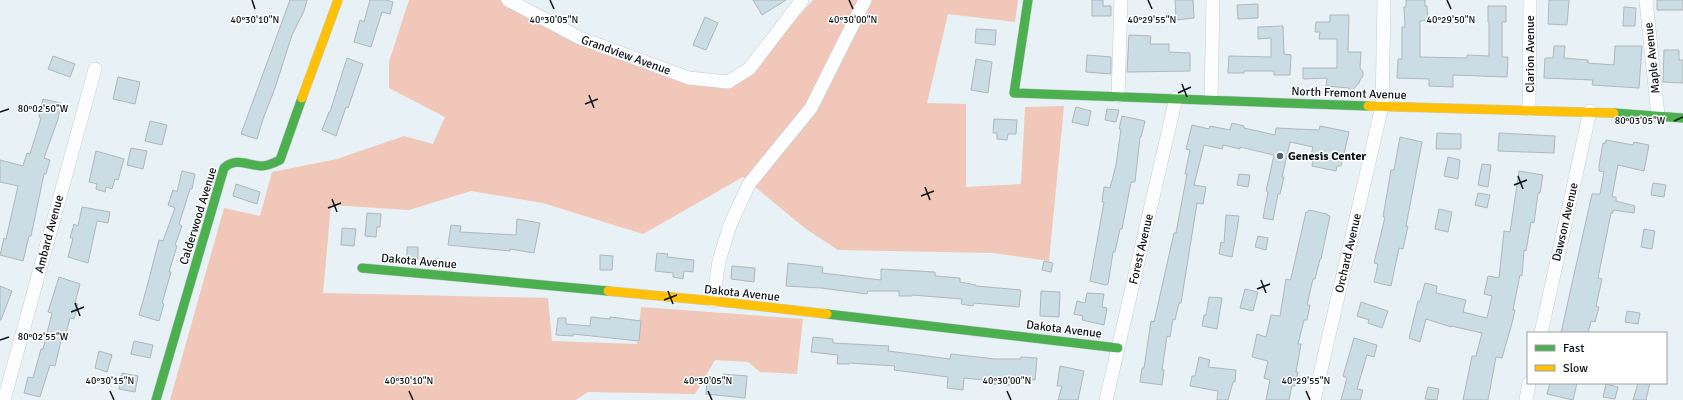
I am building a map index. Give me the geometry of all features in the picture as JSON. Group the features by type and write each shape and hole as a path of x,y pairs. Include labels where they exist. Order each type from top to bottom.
{"street":[{"name":"Calderwood Avenue","path":"156,400 224,168 233,161 239,160 263,166 280,160 338,0"},
{"name":"Grandview Avenue","path":"508,0 580,38 690,78 728,82 749,69 802,0"},
{"path":"712,301 719,261 730,225 749,184 811,108 865,0"},
{"name":"North Fremont Avenue","path":"1028,0 1014,93 1382,106 1590,111 1683,118"},
{"path":"1118,96 1121,0"},
{"path":"1210,99 1213,0"},
{"name":"Orchard Avenue","path":"1314,400 1382,106 1384,0"},
{"name":"Clarion Avenue","path":"1529,109 1530,0"},
{"name":"Maple Avenue","path":"1646,0 1658,116"},
{"name":"Ambard Avenue","path":"4,400 95,69"},
{"name":"Forest Avenue","path":"1106,400 1176,98"},
{"name":"Dawson Avenue","path":"1540,332 1590,111"},
{"name":"Dakota Avenue","path":"362,268 712,301 1118,348"},
{"path":"1526,400 1529,384"}],"shaded area":[{"path":"409,0 501,0 575,43 686,80 724,86 737,84 813,0 1018,0 1015,22 948,14 927,103 966,104 966,187 1021,184 1025,107 1064,106 1049,261 993,253 838,250 806,229 743,177 643,234 543,203 471,191 409,210 331,205 323,293 548,298 552,341 637,344 641,307 803,319 797,374 760,372 748,362 715,360 695,394 588,392 576,400 170,400 224,208 260,216 272,172 337,159 404,136 433,144 445,117 389,88 389,62"}],"building":[{"path":"290,0 307,0 304,11 292,35 257,139 241,134"},
{"path":"370,0 386,0 393,2 390,14 382,12 371,47 354,42 360,20 364,22"},
{"path":"753,0 786,0 762,15"},
{"path":"1092,0 1103,0 1103,6 1111,6 1111,16 1092,16"},
{"path":"1175,0 1193,0 1194,18 1176,20"},
{"path":"1406,0 1425,0 1425,6 1427,6 1428,20 1420,21 1420,57 1467,58 1467,55 1489,56 1488,6 1506,6 1506,22 1502,22 1502,57 1508,57 1507,77 1453,75 1453,87 1429,86 1429,79 1397,78 1398,59 1402,59 1402,27 1405,27 1404,7 1406,7"},
{"path":"1549,0 1569,0 1567,25 1548,24"},
{"path":"1657,0 1683,0 1683,10 1657,10"},
{"path":"1258,4 1258,18 1238,19 1237,5"},
{"path":"1624,7 1636,8 1635,26 1623,26"},
{"path":"1330,15 1349,15 1348,52 1361,52 1360,68 1363,72 1363,76 1351,92 1349,88 1326,86 1327,78 1303,79 1303,68 1337,68 1337,39 1319,39 1320,32 1315,32 1316,22 1330,22"},
{"path":"705,17 718,23 706,50 693,45"},
{"path":"1283,26 1284,54 1291,55 1290,75 1274,75 1274,71 1244,71 1244,73 1228,73 1229,56 1271,57 1271,38 1258,39 1258,27"},
{"path":"976,29 996,30 995,45 975,43"},
{"path":"1129,35 1151,36 1150,44 1169,44 1169,52 1190,53 1190,71 1127,72"},
{"path":"1554,46 1565,46 1564,58 1588,60 1588,63 1614,65 1615,46 1642,46 1639,88 1592,85 1593,80 1544,78 1545,58 1553,58"},
{"path":"1664,50 1679,50 1679,60 1683,60 1683,83 1663,82"},
{"path":"1087,55 1111,57 1111,74 1086,72"},
{"path":"53,56 75,64 70,77 48,69"},
{"path":"347,58 363,64 348,108 346,107 336,136 322,130 330,112"},
{"path":"976,59 992,62 988,93 971,90"},
{"path":"118,77 140,82 135,104 113,99"},
{"path":"43,99 61,103 58,119 44,158 50,160 46,174 44,174 31,236 29,236 23,261 0,255 4,238 6,239 18,186 0,182 0,160 23,166 27,153 30,154 41,118 39,117"},
{"path":"1076,107 1091,111 1088,126 1072,122"},
{"path":"1107,109 1119,110 1116,122 1105,120"},
{"path":"1122,116 1145,121 1140,137 1135,182 1131,182 1122,229 1120,229 1115,252 1113,252 1108,284 1105,285 1090,281 1104,202 1102,202 1104,187 1110,188 1116,165 1121,129 1119,129"},
{"path":"994,119 1017,120 1016,134 1008,134 1007,140 997,139 997,133 993,133"},
{"path":"150,121 167,125 162,145 145,141"},
{"path":"1232,123 1244,126 1244,128 1275,135 1276,128 1319,130 1320,126 1349,132 1341,166 1337,166 1336,171 1312,166 1313,160 1310,159 1313,147 1290,142 1282,177 1284,177 1280,194 1278,194 1273,220 1263,218 1268,192 1266,191 1274,155 1240,147 1240,149 1223,145 1222,149 1204,145 1194,185 1206,187 1203,204 1197,203 1181,303 1179,303 1175,320 1173,319 1170,337 1167,336 1162,370 1164,370 1162,385 1140,382 1142,368 1144,368 1151,321 1154,322 1174,233 1176,233 1190,150 1186,149 1192,125 1209,129 1210,126 1230,130"},
{"path":"1437,133 1461,134 1461,149 1436,149"},
{"path":"1499,133 1555,136 1554,153 1498,151"},
{"path":"1400,137 1422,142 1406,226 1408,226 1403,249 1399,248 1391,286 1374,282 1378,264 1374,263 1385,217 1383,217 1391,170 1394,170"},
{"path":"1606,140 1633,145 1634,142 1649,145 1644,171 1618,165 1612,197 1616,197 1616,201 1635,206 1634,213 1613,210 1613,213 1611,213 1598,278 1602,279 1596,306 1599,307 1595,322 1591,321 1588,332 1561,332 1592,194 1600,194 1604,172 1599,171 1599,166 1603,143 1606,143"},
{"path":"131,148 147,151 143,169 127,165"},
{"path":"96,151 124,159 118,180 115,179 112,189 106,187 105,192 96,189 97,184 89,182"},
{"path":"1448,157 1460,160 1458,179 1444,176"},
{"path":"1482,164 1491,165 1488,187 1478,185"},
{"path":"182,171 195,174 192,189 190,189 179,224 182,226 175,245 177,246 169,272 171,272 162,303 164,304 159,321 139,315 159,240 163,241 175,208 168,205 173,190 177,192"},
{"path":"1519,171 1543,175 1540,193 1538,193 1534,223 1531,222 1526,251 1524,250 1522,276 1520,275 1512,323 1502,358 1496,357 1488,400 1463,400 1472,356 1476,356 1482,333 1451,327 1426,319 1420,342 1409,338 1418,301 1420,301 1425,283 1437,286 1436,293 1466,300 1463,312 1487,318 1492,296 1484,294 1488,276 1499,278 1504,231 1510,232"},
{"path":"1239,174 1250,175 1248,187 1237,185"},
{"path":"1653,183 1666,185 1664,197 1651,195"},
{"path":"236,184 260,192 257,204 233,196"},
{"path":"1478,193 1490,195 1487,208 1475,205"},
{"path":"82,207 110,212 108,223 97,221 88,263 68,257 73,238 70,238 74,224 78,226"},
{"path":"1439,209 1452,212 1448,232 1435,229"},
{"path":"1309,210 1330,216 1321,259 1315,279 1313,279 1307,305 1310,305 1307,320 1304,320 1298,344 1301,344 1295,386 1292,386 1289,400 1266,400 1270,380 1264,378 1268,361 1252,357 1257,334 1266,337 1271,315 1280,316 1286,279 1290,280 1291,278 1306,212"},
{"path":"367,213 381,214 380,227 377,227 376,237 365,236"},
{"path":"1226,215 1239,216 1232,257 1219,254 1221,242 1224,243"},
{"path":"517,219 540,223 534,253 510,249 510,251 448,245 451,225 461,226 460,232 516,235"},
{"path":"342,228 356,229 354,246 341,245"},
{"path":"1644,229 1655,231 1652,249 1641,247"},
{"path":"1258,236 1268,238 1266,250 1255,247"},
{"path":"407,247 418,247 418,260 407,259"},
{"path":"657,253 668,254 667,257 694,260 693,272 684,271 683,279 673,277 673,273 655,271"},
{"path":"600,255 613,256 612,270 600,270"},
{"path":"1044,261 1053,263 1051,272 1042,270"},
{"path":"788,263 823,267 822,273 881,280 881,269 935,272 935,276 960,278 960,282 976,286 1021,290 1019,307 974,303 973,306 961,304 962,299 912,295 899,296 899,291 868,291 867,294 821,288 786,286"},
{"path":"732,266 755,268 754,282 731,279"},
{"path":"59,277 80,284 75,303 78,304 74,319 70,318 65,337 62,337 55,366 50,365 40,397 24,393 28,377 33,378 41,349 43,349 52,313 48,312"},
{"path":"0,286 12,291 1,320 0,320"},
{"path":"1245,289 1258,292 1253,311 1240,308"},
{"path":"1041,291 1060,292 1059,317 1040,316"},
{"path":"1087,293 1104,294 1102,307 1107,308 1104,325 1082,320 1083,316 1074,314 1077,301 1085,303"},
{"path":"1209,297 1222,298 1217,329 1202,326 1204,315 1206,315"},
{"path":"1361,302 1388,311 1382,328 1368,323 1369,320 1357,316"},
{"path":"1627,311 1640,313 1638,324 1625,322"},
{"path":"591,317 610,319 610,317 641,321 639,341 573,334 573,336 556,335 558,318 566,318 566,324 590,326"},
{"path":"813,337 833,339 833,343 889,346 888,351 950,359 951,354 995,359 1021,359 1021,357 1037,358 1035,380 1012,378 1011,385 993,384 994,381 964,378 963,390 947,388 948,377 894,370 895,366 849,363 837,364 838,355 811,352"},
{"path":"1354,338 1377,345 1374,357 1367,355 1357,389 1363,390 1360,400 1341,400 1347,378 1343,376"},
{"path":"134,341 153,345 150,358 131,354"},
{"path":"99,351 112,355 107,372 95,368"},
{"path":"1199,357 1210,360 1208,367 1236,370 1235,382 1233,382 1228,400 1217,400 1218,391 1190,386 1192,376 1195,376"},
{"path":"1060,366 1084,371 1078,400 1058,400 1062,386 1057,386"},
{"path":"122,373 138,376 135,392 119,389"},
{"path":"723,374 747,376 745,398 706,394 707,382 722,384"},
{"path":"1550,384 1577,384 1573,400 1547,394"},
{"path":"1606,384 1618,387 1615,399 1603,397"},
{"path":"1638,384 1650,384 1646,400 1633,400"},
{"path":"1428,387 1439,389 1437,400 1425,399"}],"traffic: fast":[{"path":"1028,0 1014,93 1368,106"},
{"path":"156,400 224,168 237,162 264,166 280,160 302,98"},
{"path":"1614,113 1683,118"},
{"path":"362,268 608,291"},
{"path":"827,314 1118,348"}],"traffic: slow":[{"path":"302,98 338,0"},
{"path":"1368,106 1614,113"},
{"path":"608,291 827,314"}],"place":[{"name":"Genesis Center","path":"1280,156"}]}
